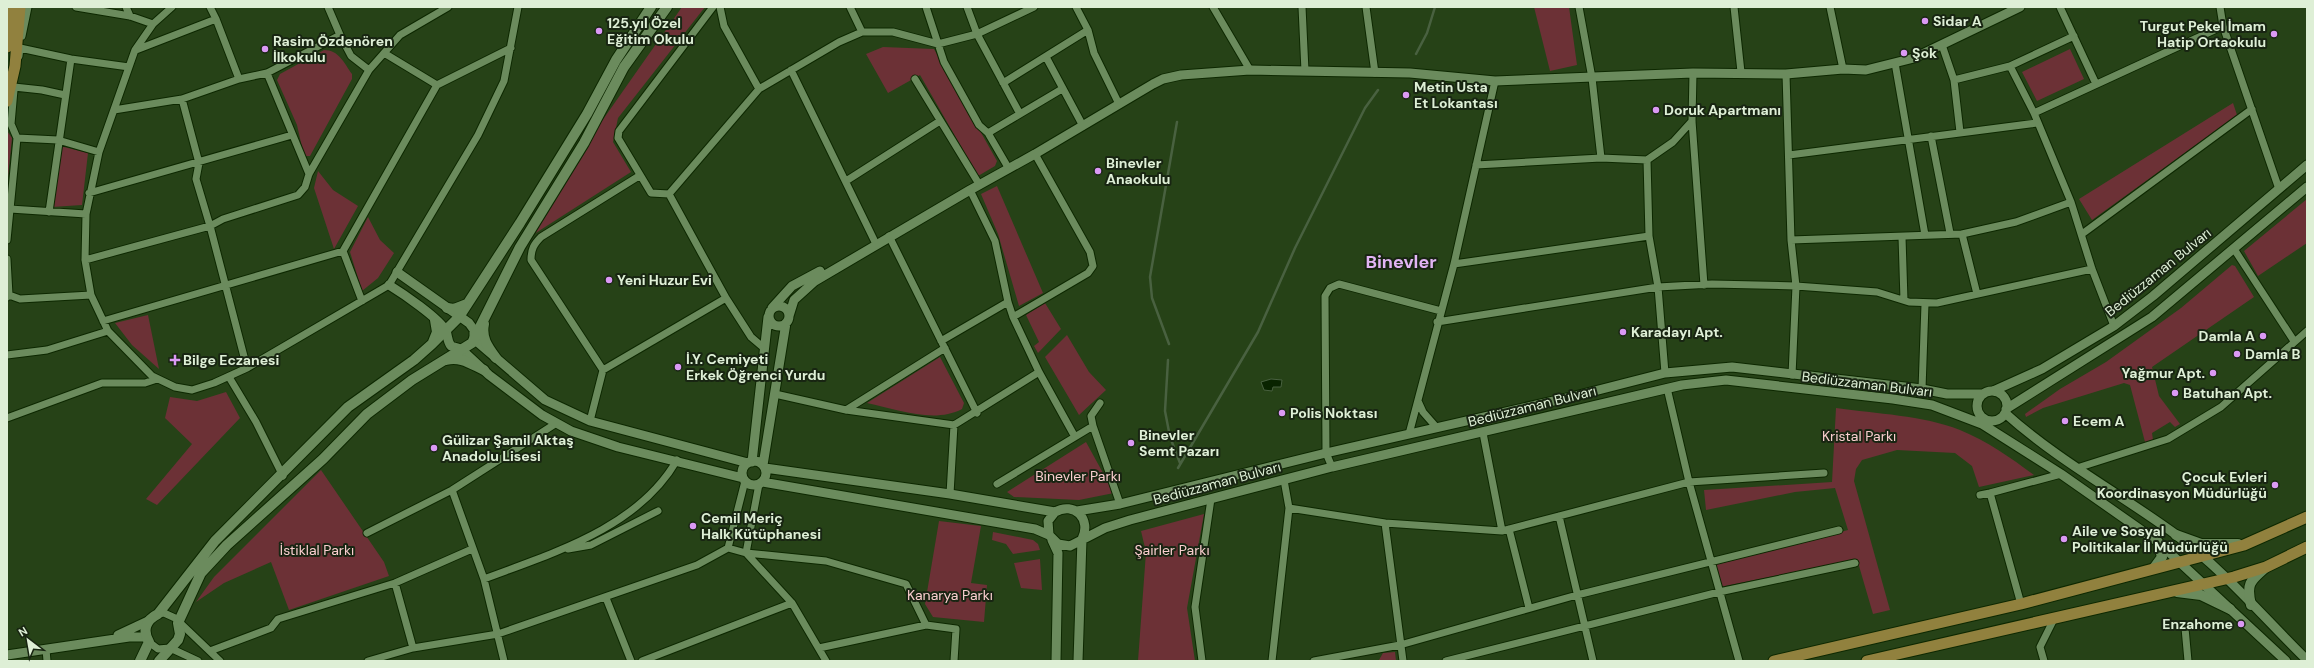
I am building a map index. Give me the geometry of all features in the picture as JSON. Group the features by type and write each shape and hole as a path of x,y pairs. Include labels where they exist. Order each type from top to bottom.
{"main road":[{"path":"7,47 11,7"},
{"path":"7,101 15,66 20,7"},
{"path":"140,661 147,640 146,626 148,621 158,614 215,541 282,476 348,407 432,344 459,317 520,223 587,114 616,60 651,7"},
{"path":"159,661 178,640 180,634 178,623 201,573 227,545 323,459 367,414 460,349 469,346 486,316 520,247 584,143 624,67 667,7"},
{"path":"447,308 454,308 467,304"},
{"path":"486,316 482,331 485,342 496,358"},
{"path":"432,344 437,332 435,320"},
{"path":"442,361 453,358 464,360 484,370"},
{"path":"1774,661 2021,604 2200,556 2252,541 2307,517"},
{"path":"2176,535 2206,544 2235,544 2252,541"},
{"path":"2154,568 2162,557 2158,542"},
{"path":"1867,661 2227,579 2266,567 2307,548"},
{"path":"2251,605 2248,591 2249,584 2266,567"},
{"path":"2165,593 2186,592 2201,595 2230,609"}],"street":[{"path":"7,240 17,138 11,124 14,87 28,7"},
{"path":"76,7 130,16 153,24"},
{"path":"126,7 130,16"},
{"path":"172,7 153,24 135,50 99,152 89,193 86,214 84,260 91,295 108,331 152,376 175,387 192,390 229,377 247,368 388,286 478,135 504,81 512,48 518,7"},
{"path":"210,7 239,79"},
{"path":"328,7 351,56 369,70"},
{"path":"84,260 210,226 223,219 298,195 305,187 309,174 369,70 400,35 448,7"},
{"path":"669,194 651,193 639,176 618,138 619,131 714,7"},
{"path":"720,7 724,26 759,89"},
{"path":"850,7 862,32"},
{"path":"926,7 944,62 979,125 988,133 1009,169"},
{"path":"967,7 977,34 1020,114"},
{"path":"669,194 759,89 839,42 862,32 893,32 938,44 977,34 1034,7"},
{"path":"1076,7 1088,30 1094,53 1119,104"},
{"path":"1214,7 1250,70"},
{"path":"1302,7 1305,72"},
{"path":"1366,7 1375,73"},
{"path":"1579,7 1592,78 1601,158"},
{"path":"1734,7 1741,72"},
{"path":"1830,7 1843,69"},
{"path":"746,553 760,483 766,476 764,467 775,394 788,320 794,300 815,280 979,184 1009,169 1153,84 1168,77 1250,70 1430,74 1495,82 1693,73 1741,72 1786,74 1843,69 1866,70 1914,58 2020,7"},
{"path":"2060,7 2096,84"},
{"path":"2220,7 2223,26 2279,189"},
{"path":"135,50 216,19"},
{"path":"2034,113 2223,26"},
{"path":"1003,83 1088,30"},
{"path":"114,110 182,99 239,79 267,73 340,35"},
{"path":"1954,80 2010,66 2074,36"},
{"path":"1942,44 1954,80 1960,132"},
{"path":"20,48 71,59 129,67"},
{"path":"103,321 343,251 437,85 512,48"},
{"path":"384,53 437,85"},
{"path":"1046,57 1083,126"},
{"path":"49,212 58,140 71,59"},
{"path":"1895,63 1925,235"},
{"path":"2010,66 2034,113 2071,202 2092,269 2114,326"},
{"path":"791,70 876,244"},
{"path":"267,73 309,174"},
{"path":"1693,73 1692,120 1704,285"},
{"path":"1786,74 1791,240 1796,286 1792,375"},
{"path":"915,79 979,184"},
{"path":"1408,434 1418,401 1437,322 1454,264 1495,82"},
{"path":"14,87 42,90 65,95"},
{"path":"988,133 1062,89"},
{"path":"182,99 199,162 196,179 210,226 247,368"},
{"path":"2082,234 2252,109"},
{"path":"1476,166 1601,158 1647,160 1673,142 1692,120"},
{"path":"846,181 940,121"},
{"path":"1789,155 1909,141 1931,136 2037,123"},
{"path":"89,193 292,135"},
{"path":"1931,136 1950,233"},
{"path":"17,138 58,140 99,152"},
{"path":"1013,317 1088,273 1093,263 1090,252 1035,154"},
{"path":"1647,160 1649,236 1658,287 1665,373"},
{"name":"Bediüzzaman Bulvarı","path":"1993,391 2042,369 2114,326 2307,165"},
{"path":"603,370 532,260 531,252 534,244 541,237 639,176"},
{"name":"Bediüzzaman Bulvarı","path":"2006,411 2152,317 2307,187"},
{"path":"970,190 995,241 1008,302 1013,317 1039,372 1075,437"},
{"path":"669,194 726,298 751,337 764,348"},
{"path":"1791,240 1902,237 1950,233 1962,234 2016,222 2071,202"},
{"path":"10,210 86,214"},
{"path":"1962,234 1977,294"},
{"path":"889,236 977,413"},
{"path":"1454,264 1649,236"},
{"path":"1902,237 1904,300"},
{"path":"2234,249 2294,341"},
{"path":"343,251 362,301"},
{"path":"728,548 744,479 743,470 750,462 768,317 772,308 792,286 837,261 865,251"},
{"path":"7,259 8,296 20,299 91,295"},
{"path":"1437,322 1658,287 1704,285 1796,286 1877,292 1904,300 1925,304 1956,300 2092,269"},
{"path":"397,272 472,326 474,339 545,400 590,422 750,462 764,467 950,494 1055,512 1066,508 1077,511 1084,520 1086,526 1082,539 1078,661"},
{"path":"1332,467 1326,453 1325,296 1327,291 1339,284 1441,311"},
{"path":"388,286 408,296 435,320 446,331 451,346 460,349 484,370 555,424 618,447 677,460 744,479 752,485 760,483 1035,529 1064,546 1070,546 1082,539"},
{"path":"590,422 603,370 726,298"},
{"path":"941,341 1008,302"},
{"path":"1922,389 1925,304"},
{"path":"772,308 782,306 787,310 788,320"},
{"path":"768,317 774,325 780,326 788,320"},
{"path":"7,356 47,350 108,331"},
{"path":"2077,468 2168,439 2221,407 2307,331"},
{"path":"846,410 945,348"},
{"name":"Bediüzzaman Bulvarı","path":"1077,511 1120,504 1326,453 1571,397 1665,373 1726,367 1922,389 1947,394 1983,394"},
{"path":"775,394 846,410 954,425 977,413 1039,372"},
{"path":"229,377 256,422 282,476"},
{"path":"7,418 102,383 145,383 157,379"},
{"name":"Bediüzzaman Bulvarı","path":"1082,539 1130,520 1332,467 1483,433 1667,388 1712,381 1743,382 1932,405 1974,420 1993,430 2061,474 2158,542 2286,661"},
{"path":"1667,388 1688,482 1718,592 1739,661"},
{"path":"1987,420 1978,410 1978,402 1983,394 1993,391 2002,396 2006,402 2006,411 2032,437 2176,535 2227,579 2307,660"},
{"path":"1418,401 1423,412 1437,428"},
{"path":"1100,404 1091,416 1093,426 1120,504"},
{"path":"1974,420 1995,420 2006,411"},
{"path":"367,533 452,490 555,424"},
{"path":"950,494 954,425"},
{"path":"997,484 1093,426"},
{"path":"1483,433 1506,530 1529,608"},
{"path":"484,579 562,550 609,526 666,479 677,460"},
{"path":"1289,508 1385,523 1506,530 1688,482 1824,473"},
{"path":"1980,495 2061,474"},
{"path":"1272,661 1289,508 1284,480"},
{"path":"452,490 484,579 504,661"},
{"path":"1990,493 2021,604"},
{"path":"1202,661 1195,607 1211,499"},
{"path":"562,550 591,546 658,511"},
{"path":"1055,512 1048,522 1050,537 1058,553 1056,661"},
{"path":"1559,516 1593,661"},
{"path":"1385,523 1403,661"},
{"path":"1314,661 1400,645 1577,594 1839,530"},
{"path":"368,661 413,648 498,634 606,598 697,565 728,548 746,553 826,561 906,584 926,625"},
{"path":"210,651 271,628 278,619 395,583 472,549"},
{"path":"746,553 792,603 826,661"},
{"path":"1446,661 1718,592 1855,563"},
{"path":"395,583 413,648"},
{"path":"606,598 631,661"},
{"path":"642,661 792,603"},
{"path":"158,614 170,615 220,661"},
{"path":"2044,661 2040,647 2054,619"},
{"path":"108,640 148,621"},
{"path":"819,648 926,625 956,629 954,661"},
{"path":"2185,628 2188,661"},
{"path":"7,655 108,640 147,640 158,648 170,648 198,661"},
{"path":"46,649 48,661"},
{"path":"395,653 397,661"}],"green space":[{"path":"682,7 705,7 618,118 613,142 631,172 531,236 590,138"},
{"path":"1534,7 1569,7 1577,65 1550,71"},
{"path":"883,47 934,49 997,161 995,166 978,176 920,75 888,93 866,54"},
{"path":"2070,49 2084,79 2037,101 2022,72"},
{"path":"324,50 334,52 341,58 352,74 352,79 310,156 304,156 297,125 277,80 280,74"},
{"path":"2233,103 2237,115 2092,220 2079,199"},
{"path":"7,131 12,138 7,186"},
{"path":"60,146 88,153 82,205 52,207"},
{"path":"318,171 333,190 358,206 334,249 314,188"},
{"path":"997,186 1043,293 1019,306 998,234 981,194"},
{"path":"2307,199 2307,243 2258,276 2244,251"},
{"path":"368,217 380,240 394,253 378,278 362,291 350,252"},
{"path":"2232,265 2235,266 2254,297 2152,367 2159,396 2180,424 2175,427 2170,422 2152,433 2153,440 2145,442 2130,385 2124,383 2043,408 2026,417 2025,414 2060,389 2106,362 2181,308"},
{"path":"1045,303 1061,329 1038,353 1034,346 1039,342 1026,315"},
{"path":"148,315 159,369 132,345 115,323"},
{"path":"1067,335 1089,372 1106,390 1079,415 1045,357"},
{"path":"940,357 964,403 962,409 951,413 927,415 915,414 867,403"},
{"path":"226,392 240,418 157,505 146,499 192,444 165,418 170,397 197,401"},
{"name":"Kristal Parkı","path":"1836,408 1915,418 1960,430 1970,434 2008,456 2034,475 1979,487 1972,466 1955,453 1897,450 1862,460 1856,469 1854,481 1890,610 1873,614 1857,559 1720,587 1715,565 1848,530 1835,488 1795,492 1706,510 1704,490 1832,482"},
{"name":"Binevler Parkı","path":"1086,442 1114,493 1079,500 1014,497 1007,492"},
{"name":"İstiklal Parkı","path":"321,470 384,562 389,576 289,610 271,562 224,583 196,602 214,577"},
{"name":"Şairler Parkı","path":"1204,514 1187,608 1195,661 1138,661 1146,552 1141,531"},
{"name":"Kanarya Parkı","path":"939,521 981,526 971,583 987,585 984,622 933,617 925,604"},
{"path":"993,532 1033,540 1038,544 1040,550 1013,554 1006,544 992,540"},
{"path":"1040,559 1042,590 1021,588 1014,563"},
{"path":"1395,652 1396,661 1376,661 1379,660 1383,653"}],"shaded area":[{"path":"1271,379 1282,380 1281,387 1273,387 1272,391 1264,390 1261,382"}],"waterway":[{"path":"1416,54 1427,33 1435,7"},
{"path":"1178,468 1258,332 1295,248 1365,108 1378,90"},
{"path":"1169,344 1152,298 1150,277 1177,122"},
{"path":"1168,360 1165,411 1170,437 1180,463"}],"place":[{"name":"Sidar A","path":"1925,21"},
{"name":"125.yıl Özel Eğitim Okulu","path":"599,31"},
{"name":"Turgut Pekel İmam Hatip Ortaokulu","path":"2274,34"},
{"name":"Rasim Özdenören İlkokulu","path":"265,49"},
{"name":"Şok","path":"1904,53"},
{"name":"Metin Usta Et Lokantası","path":"1406,95"},
{"name":"Doruk Apartmanı","path":"1656,110"},
{"name":"Binevler Anaokulu","path":"1098,171"},
{"name":"Yeni Huzur Evi","path":"609,280"},
{"name":"Karadayı Apt.","path":"1623,332"},
{"name":"Damla A","path":"2263,336"},
{"name":"Damla B","path":"2237,354"},
{"name":"Bilge Eczanesi","path":"175,360"},
{"name":"İ.Y. Cemiyeti Erkek Öğrenci Yurdu","path":"678,367"},
{"name":"Yağmur Apt.","path":"2213,373"},
{"name":"Batuhan Apt.","path":"2175,393"},
{"name":"Polis Noktası","path":"1282,413"},
{"name":"Ecem A","path":"2065,421"},
{"name":"Binevler Semt Pazarı","path":"1131,443"},
{"name":"Gülizar Şamil Aktaş Anadolu Lisesi","path":"434,448"},
{"name":"Çocuk Evleri Koordinasyon Müdürlüğü","path":"2275,485"},
{"name":"Cemil Meriç Halk Kütüphanesi","path":"693,526"},
{"name":"Aile ve Sosyal Politikalar İl Müdürlüğü","path":"2064,539"},
{"name":"Enzahome","path":"2241,624"}],"district":[{"name":"Binevler","path":"1401,262"}]}
